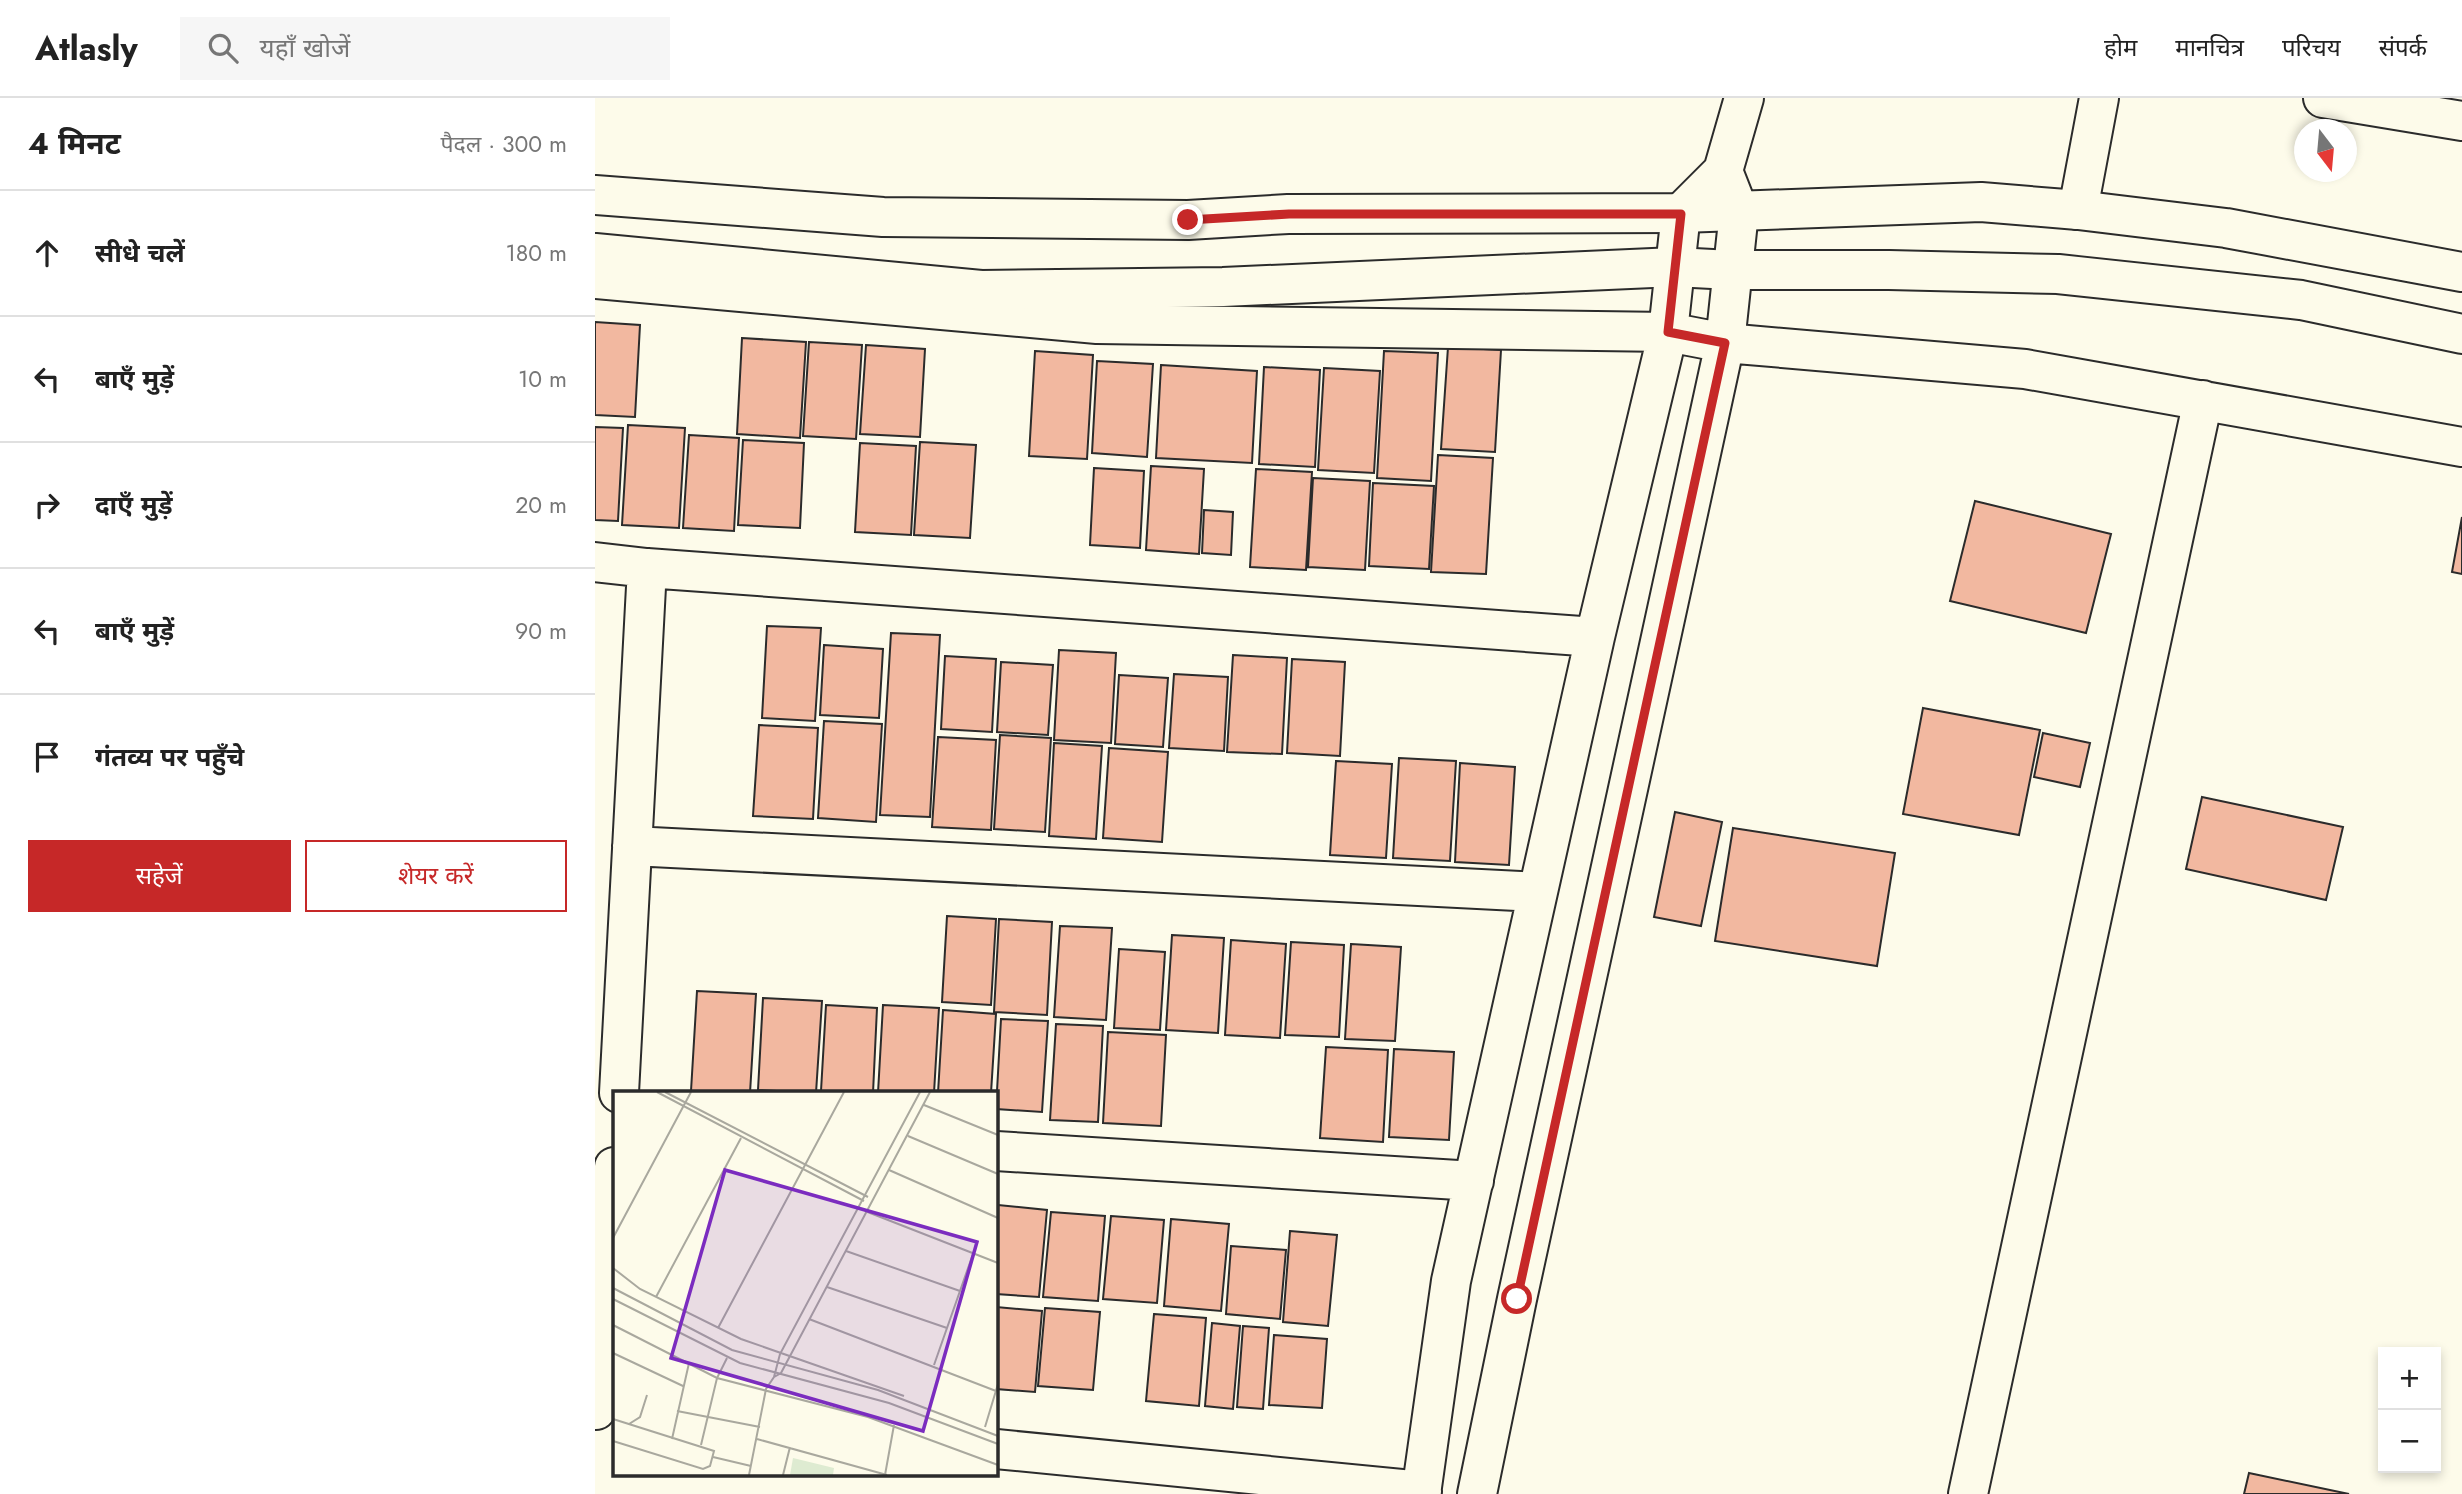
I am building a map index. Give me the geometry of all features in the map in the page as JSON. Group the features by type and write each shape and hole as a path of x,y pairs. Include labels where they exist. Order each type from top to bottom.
{"street":[{"path":"997,1449 1421,1492 1451,1282 1595,637 1668,332 1681,214 1723,171 1744,98"},
{"path":"2078,210 2099,98"},
{"path":"2329,99 2462,121"},
{"path":"1477,1494 1725,343 1739,212 1723,171"},
{"path":"595,195 883,217 1188,220 1289,214 1681,214 1981,202 2078,210 2226,228 2462,272"},
{"path":"595,253 981,290 1223,287 1675,267 2059,274 2301,300 2462,334"},
{"path":"595,279 1097,324 1668,332 1725,343 2025,369 2462,447"},
{"path":"1968,1494 2203,400"},
{"path":"595,562 1595,637"},
{"path":"619,1091 647,568"},
{"path":"632,846 1538,892"},
{"path":"997,1151 1474,1181"},
{"path":"602,1410 613,1187"}],"building":[{"path":"595,322 640,325 635,417 595,415"},
{"path":"742,338 806,342 800,438 737,434"},
{"path":"809,342 862,345 856,439 803,436"},
{"path":"866,345 925,349 920,437 860,434"},
{"path":"1448,347 1501,350 1495,452 1441,449"},
{"path":"1035,351 1093,355 1087,459 1029,456"},
{"path":"1384,351 1438,353 1431,481 1377,478"},
{"path":"1097,361 1153,364 1147,457 1092,453"},
{"path":"1161,365 1257,371 1252,463 1156,458"},
{"path":"1264,367 1320,370 1315,467 1259,464"},
{"path":"1324,368 1380,371 1374,473 1318,470"},
{"path":"628,425 685,428 679,528 622,525"},
{"path":"595,427 623,428 618,521 595,520"},
{"path":"689,435 739,438 734,531 683,528"},
{"path":"743,440 804,443 800,528 738,525"},
{"path":"920,442 976,445 970,538 914,535"},
{"path":"860,443 916,446 911,535 855,532"},
{"path":"1438,455 1493,458 1486,574 1431,572"},
{"path":"1151,466 1204,469 1199,554 1146,550"},
{"path":"1094,468 1144,471 1140,548 1090,545"},
{"path":"1256,469 1312,472 1306,570 1250,567"},
{"path":"1313,478 1370,481 1365,570 1308,567"},
{"path":"1373,483 1434,486 1429,569 1369,566"},
{"path":"1975,501 2111,534 2086,633 1950,601"},
{"path":"1204,510 1233,512 1231,555 1202,553"},
{"path":"2462,517 2462,574 2452,572"},
{"path":"767,626 821,628 815,721 762,718"},
{"path":"891,633 940,635 930,817 880,815"},
{"path":"824,645 883,649 879,718 820,715"},
{"path":"1059,650 1116,653 1111,743 1054,740"},
{"path":"1233,655 1287,658 1282,754 1227,752"},
{"path":"945,656 996,659 992,732 941,729"},
{"path":"1292,659 1345,662 1340,756 1287,753"},
{"path":"1001,662 1053,665 1048,735 997,732"},
{"path":"1174,674 1228,677 1224,751 1169,748"},
{"path":"1119,675 1168,678 1163,747 1115,744"},
{"path":"1923,708 2040,730 2019,835 1903,814"},
{"path":"824,721 882,724 876,822 818,818"},
{"path":"759,725 818,728 813,819 753,816"},
{"path":"2043,733 2090,743 2080,787 2034,777"},
{"path":"1000,735 1051,738 1045,832 994,829"},
{"path":"938,737 996,740 991,830 932,827"},
{"path":"1054,743 1102,746 1096,839 1049,836"},
{"path":"1109,748 1168,752 1162,842 1103,838"},
{"path":"1399,758 1456,761 1450,861 1393,858"},
{"path":"1336,761 1392,764 1386,858 1330,855"},
{"path":"1460,763 1515,767 1509,865 1455,862"},
{"path":"2202,797 2343,827 2326,900 2186,869"},
{"path":"1675,812 1722,822 1701,926 1654,917"},
{"path":"1733,828 1895,853 1877,966 1715,941"},
{"path":"947,916 996,919 991,1005 942,1002"},
{"path":"999,919 1052,922 1047,1015 994,1012"},
{"path":"1060,926 1112,928 1106,1020 1054,1017"},
{"path":"1172,935 1224,938 1218,1033 1166,1030"},
{"path":"1231,940 1286,944 1280,1038 1225,1035"},
{"path":"1291,942 1344,945 1339,1037 1285,1035"},
{"path":"1351,944 1401,947 1395,1041 1345,1039"},
{"path":"1119,949 1165,952 1160,1030 1114,1028"},
{"path":"697,991 756,994 750,1091 691,1091"},
{"path":"763,998 822,1001 816,1091 758,1090"},
{"path":"826,1005 877,1008 873,1091 821,1091"},
{"path":"883,1005 939,1008 934,1091 878,1091"},
{"path":"943,1010 996,1014 991,1091 938,1091"},
{"path":"1001,1019 1048,1021 1042,1112 997,1109"},
{"path":"1056,1024 1103,1026 1098,1122 1050,1120"},
{"path":"1108,1032 1166,1035 1161,1126 1103,1123"},
{"path":"1326,1047 1388,1050 1383,1142 1320,1138"},
{"path":"1394,1049 1454,1052 1449,1140 1389,1137"},
{"path":"998,1205 1047,1210 1039,1297 997,1294"},
{"path":"1051,1212 1105,1216 1098,1301 1043,1297"},
{"path":"1111,1216 1164,1220 1157,1303 1103,1299"},
{"path":"1171,1219 1229,1224 1221,1311 1164,1306"},
{"path":"1290,1231 1337,1235 1328,1326 1283,1322"},
{"path":"1231,1246 1286,1250 1280,1319 1226,1314"},
{"path":"997,1307 1042,1311 1035,1392 997,1389"},
{"path":"1045,1308 1100,1312 1093,1390 1038,1386"},
{"path":"1154,1314 1206,1318 1199,1406 1146,1401"},
{"path":"1212,1323 1240,1326 1233,1409 1205,1406"},
{"path":"1243,1326 1269,1328 1263,1409 1237,1407"},
{"path":"1274,1335 1327,1339 1322,1408 1269,1405"},
{"path":"2249,1473 2349,1494 2244,1494"}],"route":[{"path":"1188,220 1289,214 1681,214 1668,332 1725,343 1517,1299"}]}
